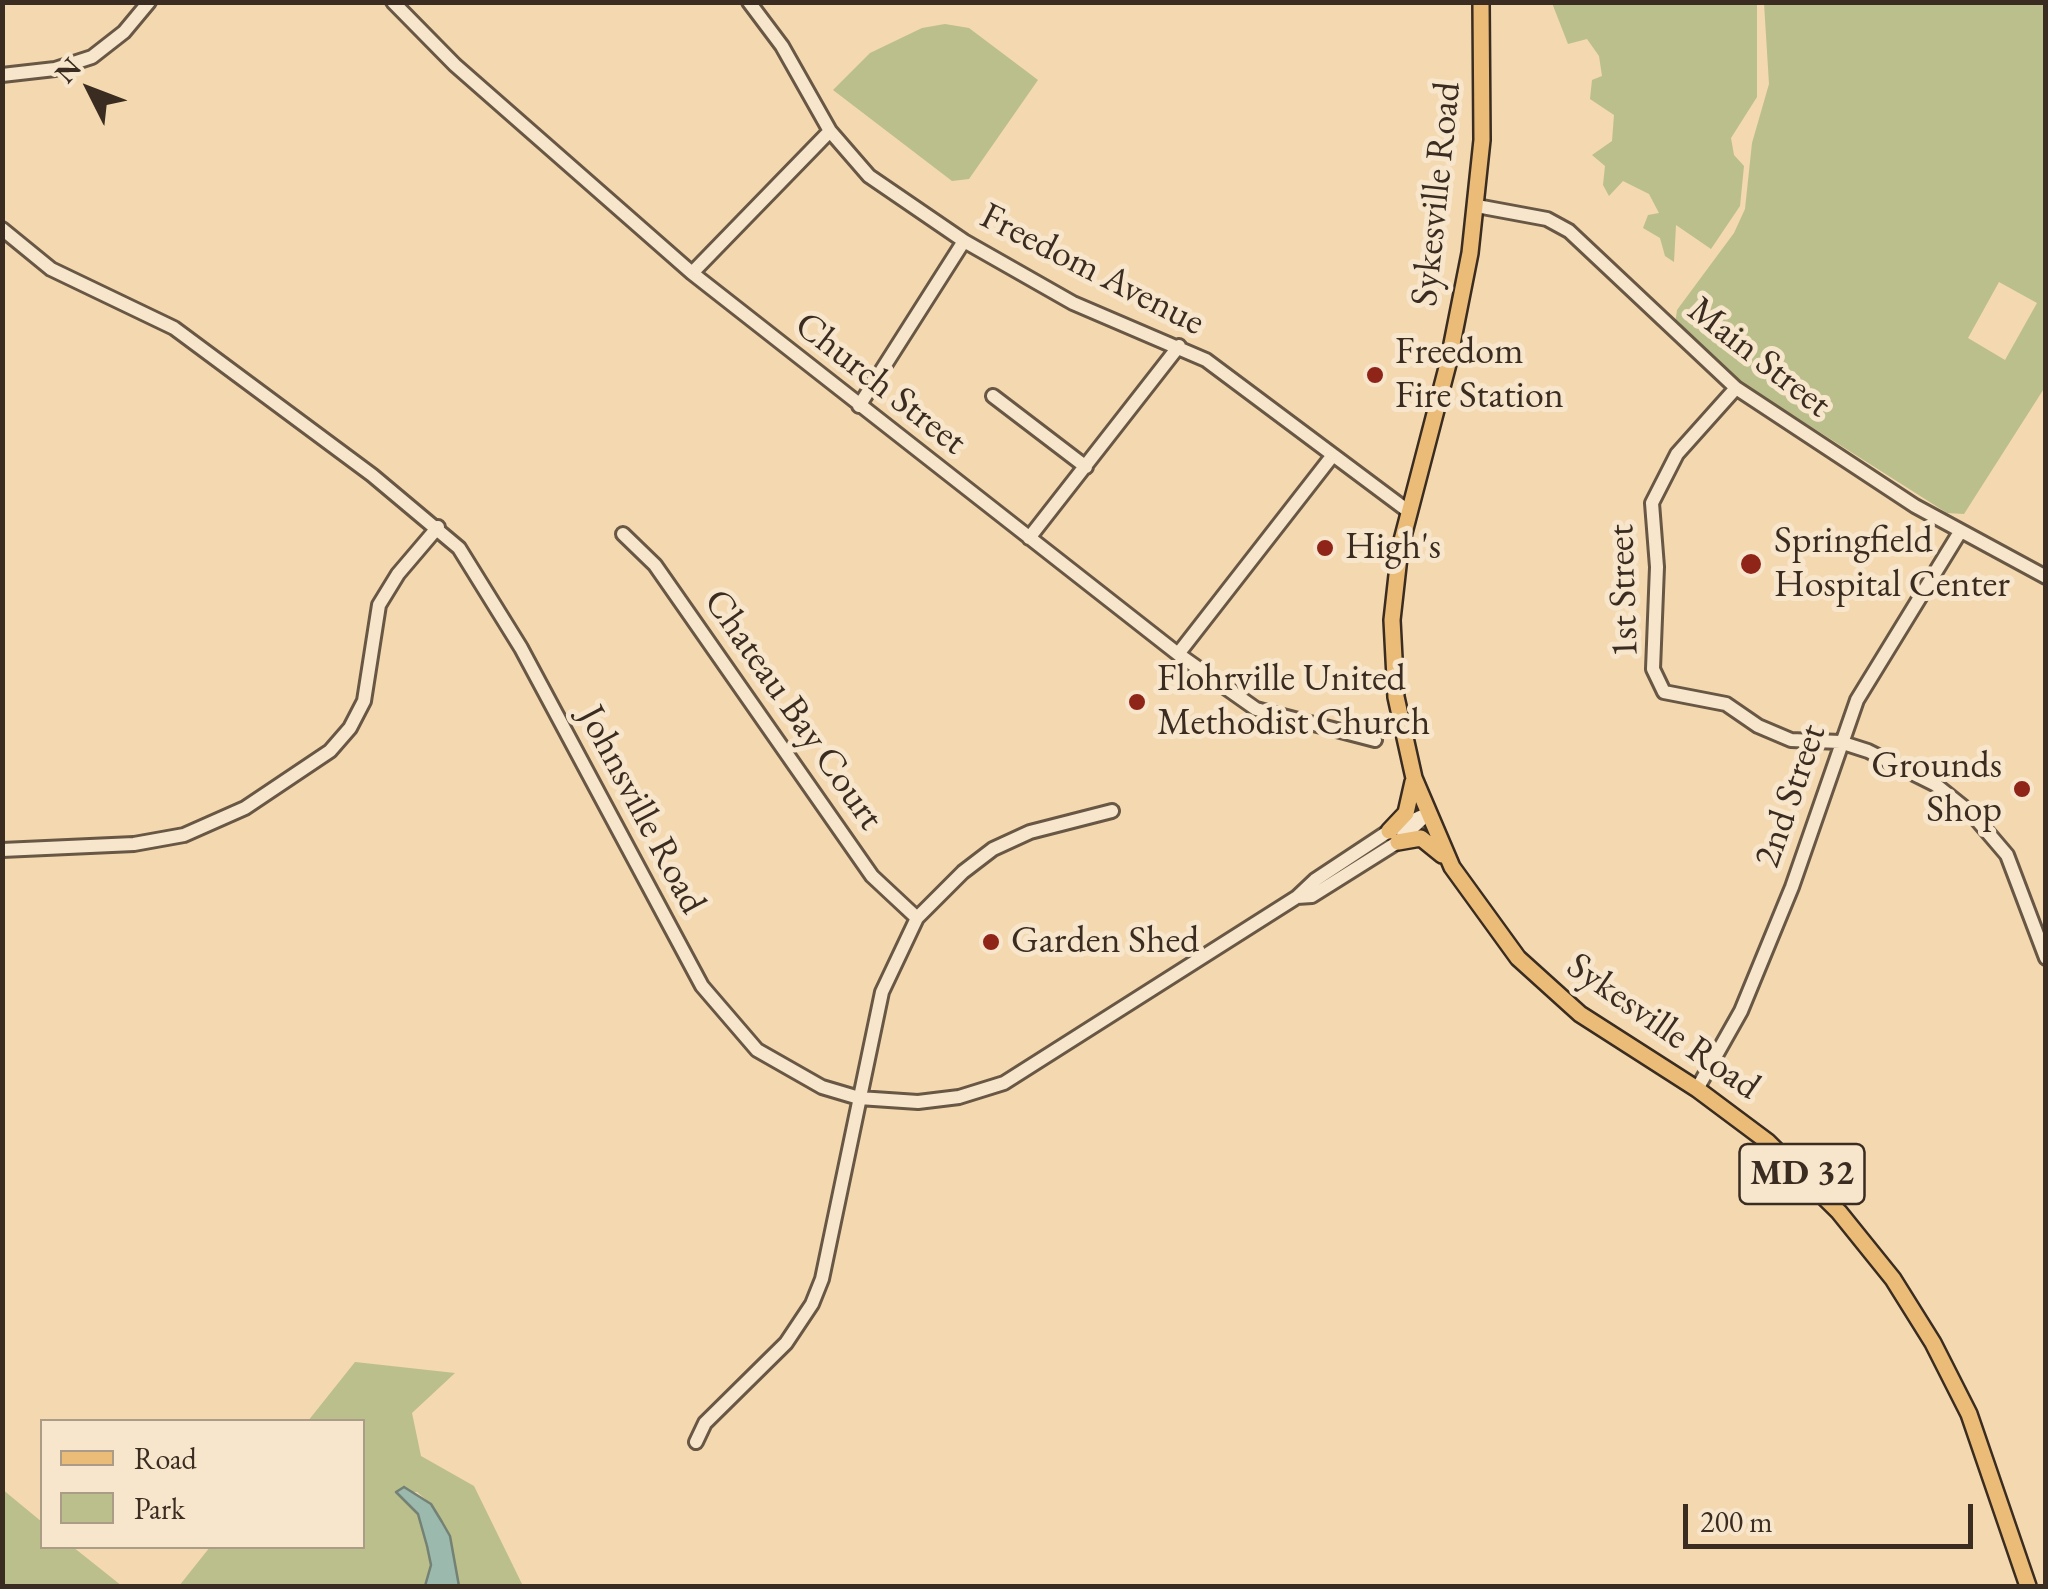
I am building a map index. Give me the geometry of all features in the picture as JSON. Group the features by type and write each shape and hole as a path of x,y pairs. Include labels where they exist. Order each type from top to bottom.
{"main road":[{"name":"Sykesville Road","path":"1481,2 1482,124 1477,206 1454,334 1408,511 1396,586 1393,660 1414,778 1449,861 1497,933 1551,990 1616,1039 1698,1089 1805,1178 1893,1279 1934,1343 1970,1414 2002,1498 2028,1586"},
{"path":"1414,778 1406,813 1393,836 1421,838 1449,861"}],"street":[{"path":"2,75 56,68 92,57 124,32 150,2"},
{"name":"Church Street","path":"393,2 455,65 692,273 1178,654 1256,709 1375,740"},
{"name":"Freedom Avenue","path":"749,2 782,46 830,131 869,176 964,241 1073,303 1206,360 1408,511"},
{"path":"692,273 830,131"},
{"name":"Main Street","path":"1477,206 1547,219 1570,230 1736,388 1960,532 2046,577"},
{"name":"Johnsville Road","path":"2,230 52,269 174,328 438,527 472,563 491,594 647,890 718,1009 758,1050 822,1087 859,1098 943,1100 1004,1083 1298,897 1315,880 1427,814"},
{"path":"859,406 964,241"},
{"path":"1029,538 1179,346"},
{"name":"1st Street","path":"1736,388 1677,454 1652,504 1657,567 1654,669 1671,696 1700,696 1726,704 1758,726 1791,740 1840,742 1915,772 1972,814 2007,856 2046,958"},
{"path":"993,396 1086,467"},
{"path":"1178,654 1333,455"},
{"path":"2,850 134,844 184,835 245,808 330,750 350,728 364,701 379,605 398,574 438,527"},
{"name":"2nd Street","path":"1698,1089 1741,1011 1792,887 1840,742 1876,667 1960,532"},
{"name":"Chateau Bay Court","path":"623,534 656,565 872,876 917,918"},
{"path":"696,1442 705,1422 786,1343 812,1304 822,1279 882,992 917,918 963,872 994,849 1030,832 1112,811"}],"green space":[{"path":"1552,3 1757,3 1757,97 1731,138 1734,155 1744,166 1740,206 1711,249 1676,225 1674,262 1665,256 1660,238 1643,228 1648,215 1659,213 1649,194 1623,181 1609,196 1603,185 1605,166 1592,155 1612,141 1614,115 1590,99 1592,80 1602,76 1599,56 1587,39 1568,44"},
{"path":"1764,3 2045,3 2045,387 1964,514 1947,513 1739,381 1675,324 1677,310 1734,233 1745,209 1752,143 1769,84","holes":["1999,282 2037,303 2005,360 1968,338"]},
{"path":"945,24 969,28 1038,80 969,179 952,181 833,90 870,53 922,28"},
{"path":"355,1362 455,1373 412,1413 421,1456 474,1486 523,1586 459,1586 450,1536 431,1504 417,1492 397,1492 418,1514 431,1565 425,1586 179,1586 208,1549 365,1549 365,1419 310,1419"},
{"path":"2,1489 40,1520 40,1549 76,1549 122,1586 3,1586"}],"shaded area":[{"path":"404,1487 431,1504 450,1536 459,1586 425,1586 431,1565 427,1546 418,1514 396,1492"}],"place":[{"name":"Freedom Fire Station","path":"1375,375"},
{"name":"High's","path":"1325,548"},
{"name":"Springfield Hospital Center","path":"1751,564"},
{"name":"Flohrville United Methodist Church","path":"1137,702"},
{"name":"Grounds Shop","path":"2022,789"},
{"name":"Garden Shed","path":"991,942"}]}
